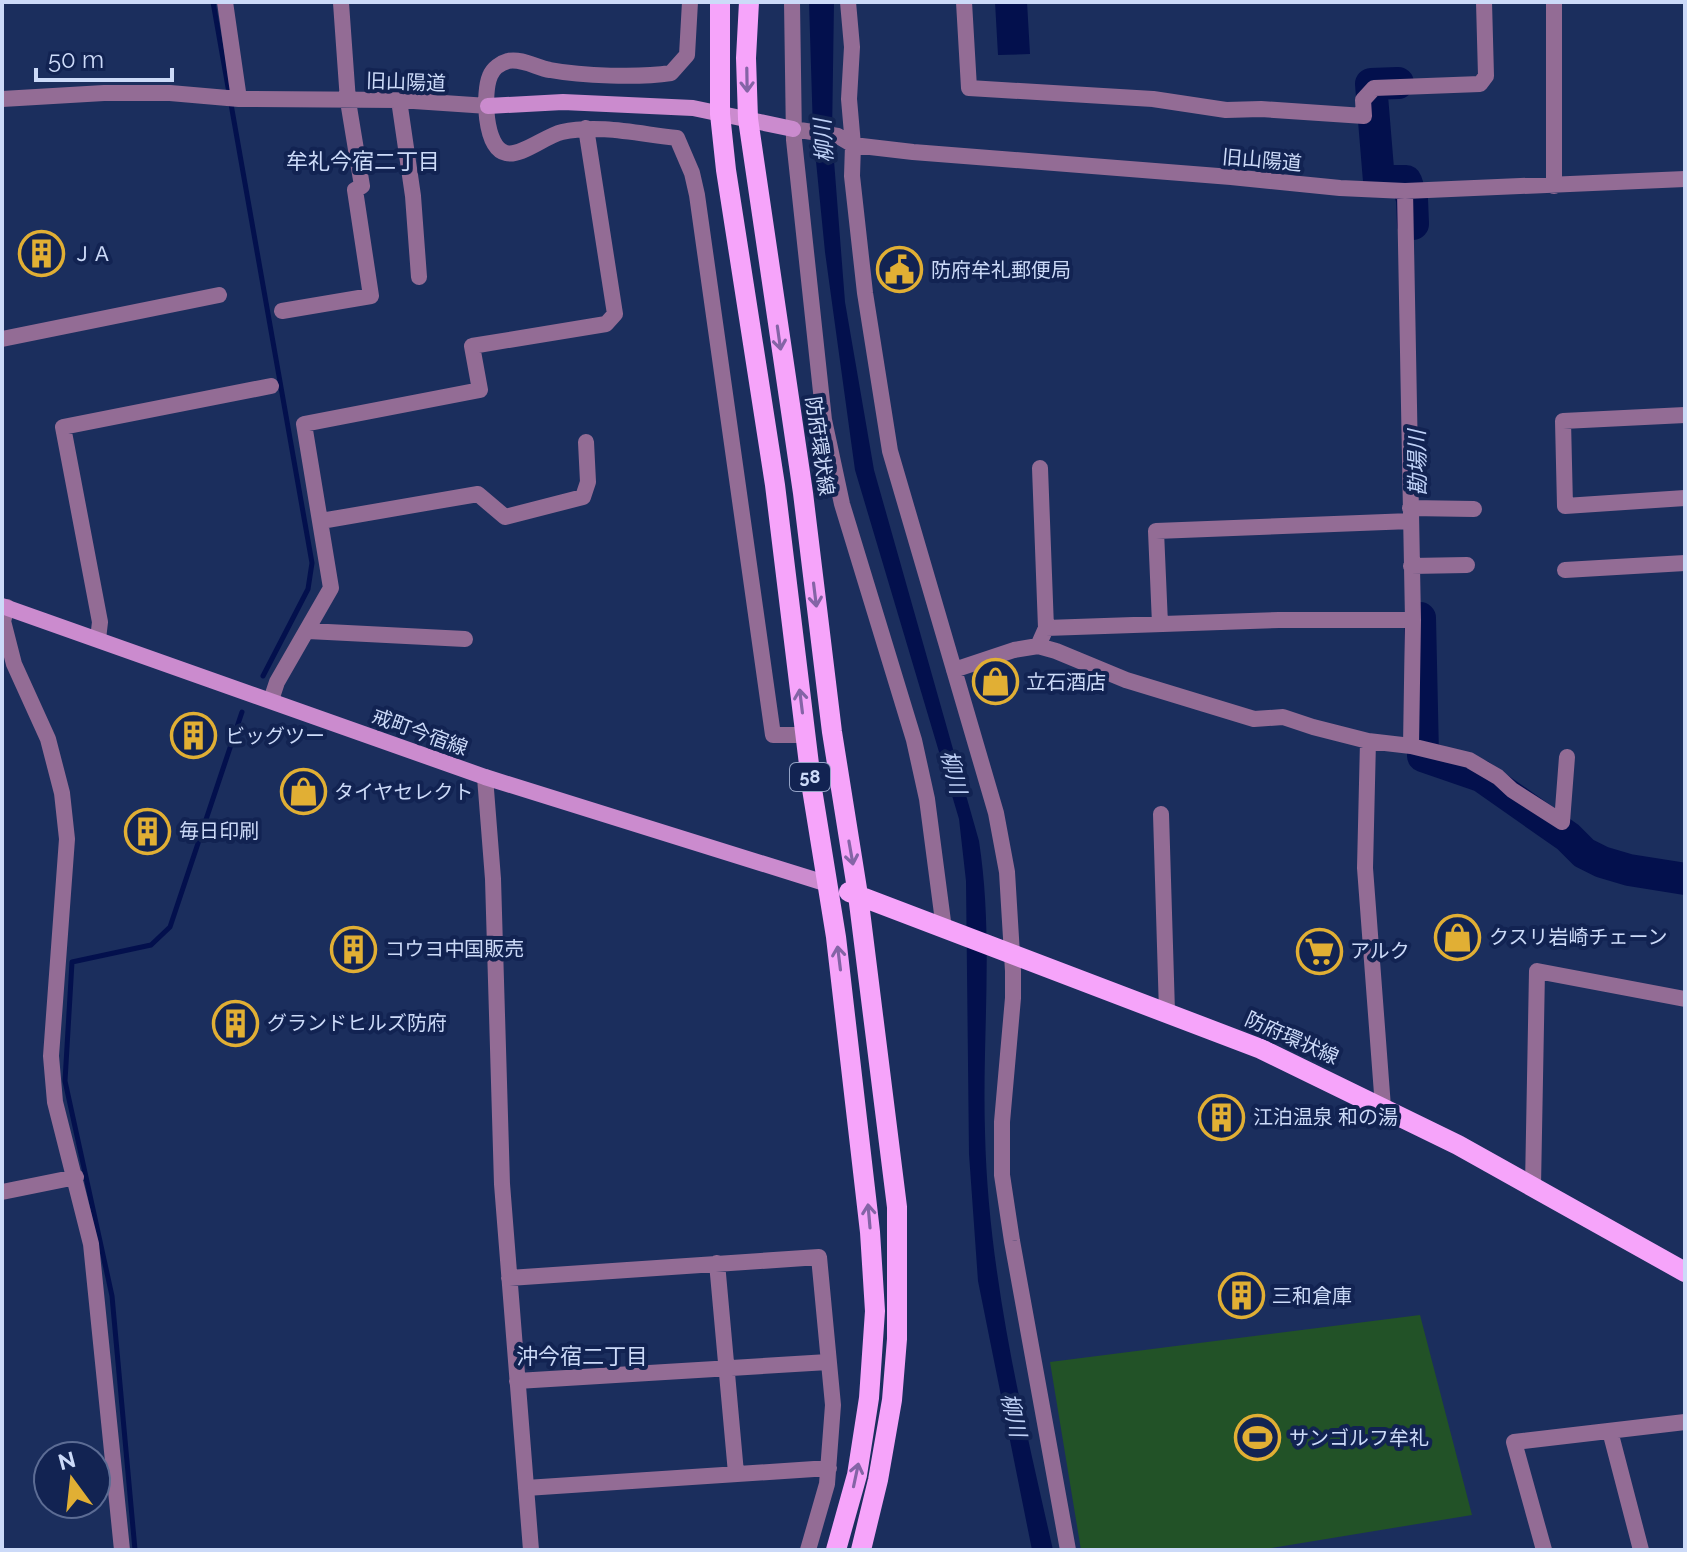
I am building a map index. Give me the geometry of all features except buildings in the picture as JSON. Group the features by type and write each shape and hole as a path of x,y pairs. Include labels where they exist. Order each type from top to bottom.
{"main road":[{"name":"58","path":"720,2 720,114 775,485 805,735 828,884 864,1166 875,1311 869,1398 857,1475 836,1550"},
{"name":"防府環状線","path":"749,2 746,58 748,119 803,493 832,732 858,895 897,1207 898,1267 892,1400 878,1480 861,1550"},
{"name":"防府環状線","path":"828,884 1261,1049 1383,1107 1533,1186 1685,1272"}],"street":[{"path":"225,2 239,99"},
{"path":"690,2 687,55 671,73 648,77 550,70 507,61 488,79 489,135 504,153 515,153 559,133 586,128 677,138 692,173 773,735 805,735"},
{"path":"792,2 824,420 842,504 914,740 950,931"},
{"path":"848,2 852,47 846,140 865,293 890,451 996,813 1007,872 1006,951 1013,998 1002,1122 1002,1175 1068,1550"},
{"path":"964,2 969,88 1153,99 1226,110 1261,109 1364,116 1363,100 1374,88 1480,84 1486,76 1484,2"},
{"path":"1554,2 1554,186"},
{"path":"282,311 371,296 355,190 362,186 348,101 341,3"},
{"name":"旧山陽道","path":"2,99 170,93 239,99 399,100 488,106 598,102 693,108 846,140 1071,166 1405,191 1685,179"},
{"path":"399,100 413,196 419,277"},
{"path":"271,700 277,682 331,588 304,424 480,390 472,346 606,324 615,314 586,128"},
{"path":"1405,191 1413,620 1411,746"},
{"path":"2,339 219,295"},
{"path":"98,639 100,622 63,427 271,386"},
{"path":"1685,415 1563,421 1565,506 1685,498"},
{"path":"321,521 478,494 505,517 583,497 588,482 586,442"},
{"path":"1038,646 1046,628 1040,468"},
{"path":"1160,624 1156,531 1474,509"},
{"path":"1565,570 1685,563"},
{"path":"1411,566 1467,565"},
{"path":"4,606 3,621 14,664 48,739 62,793 67,839 51,1056 55,1102 91,1244 122,1550"},
{"name":"戒町今宿線","path":"4,606 485,777 828,884"},
{"path":"1046,628 1279,620 1413,620"},
{"path":"308,631 465,639"},
{"path":"954,670 1014,650 1038,646 1126,680 1254,719 1283,717 1368,741 1411,746 1469,760 1562,822 1567,757"},
{"path":"1368,741 1365,868 1383,1107"},
{"path":"485,777 493,879 502,1184 531,1550"},
{"path":"1161,814 1167,1012"},
{"path":"1533,1186 1537,971 1685,999"},
{"path":"2,1192 76,1177"},
{"path":"509,1278 819,1257 833,1405 827,1484 808,1550"},
{"path":"717,1263 736,1473"},
{"path":"517,1381 828,1362"},
{"path":"1544,1550 1514,1442 1685,1422"},
{"path":"1610,1431 1641,1550"},
{"path":"526,1488 829,1468"}],"green space":[{"name":"サンゴルフ牟礼","path":"1420,1315 1472,1515 1259,1550 1081,1550 1050,1362"}],"water":[{"name":"柳川","path":"809,2 834,2 832,135 845,302 874,470 979,841 986,914 984,1095 993,1238 1008,1342 1053,1550 1032,1550 978,1281 969,1154 966,881 959,819 855,470 825,252 813,131"},
{"path":"995,2 1027,2 1030,54 998,55"}],"waterway":[{"path":"213,2 312,563 308,589 263,676"},
{"name":"勘場川","path":"1398,83 1371,84 1379,181 1406,181 1412,199 1413,224"},
{"name":"勘場川","path":"1420,618 1423,756 1481,776 1568,837 1584,853 1602,862 1629,870 1685,879"},
{"path":"135,1550 112,1296 65,1081 72,962 151,945 170,927 242,712"}],"place":[{"name":"ＪＡ","path":"41,254"},
{"name":"防府牟礼郵便局","path":"900,270"},
{"name":"立石酒店","path":"995,682"},
{"name":"ビッグツー","path":"194,736"},
{"name":"タイヤセレクト","path":"303,792"},
{"name":"毎日印刷","path":"148,831"},
{"name":"クスリ岩崎チェーン","path":"1458,937"},
{"name":"コウヨ中国販売","path":"354,949"},
{"name":"アルク","path":"1319,951"},
{"name":"グランドヒルズ防府","path":"236,1023"},
{"name":"江泊温泉 和の湯","path":"1222,1117"},
{"name":"三和倉庫","path":"1241,1296"},
{"name":"サンゴルフ牟礼","path":"1258,1438"}],"district":[{"name":"牟礼今宿二丁目","path":"363,161"},
{"name":"沖今宿二丁目","path":"582,1356"}]}
